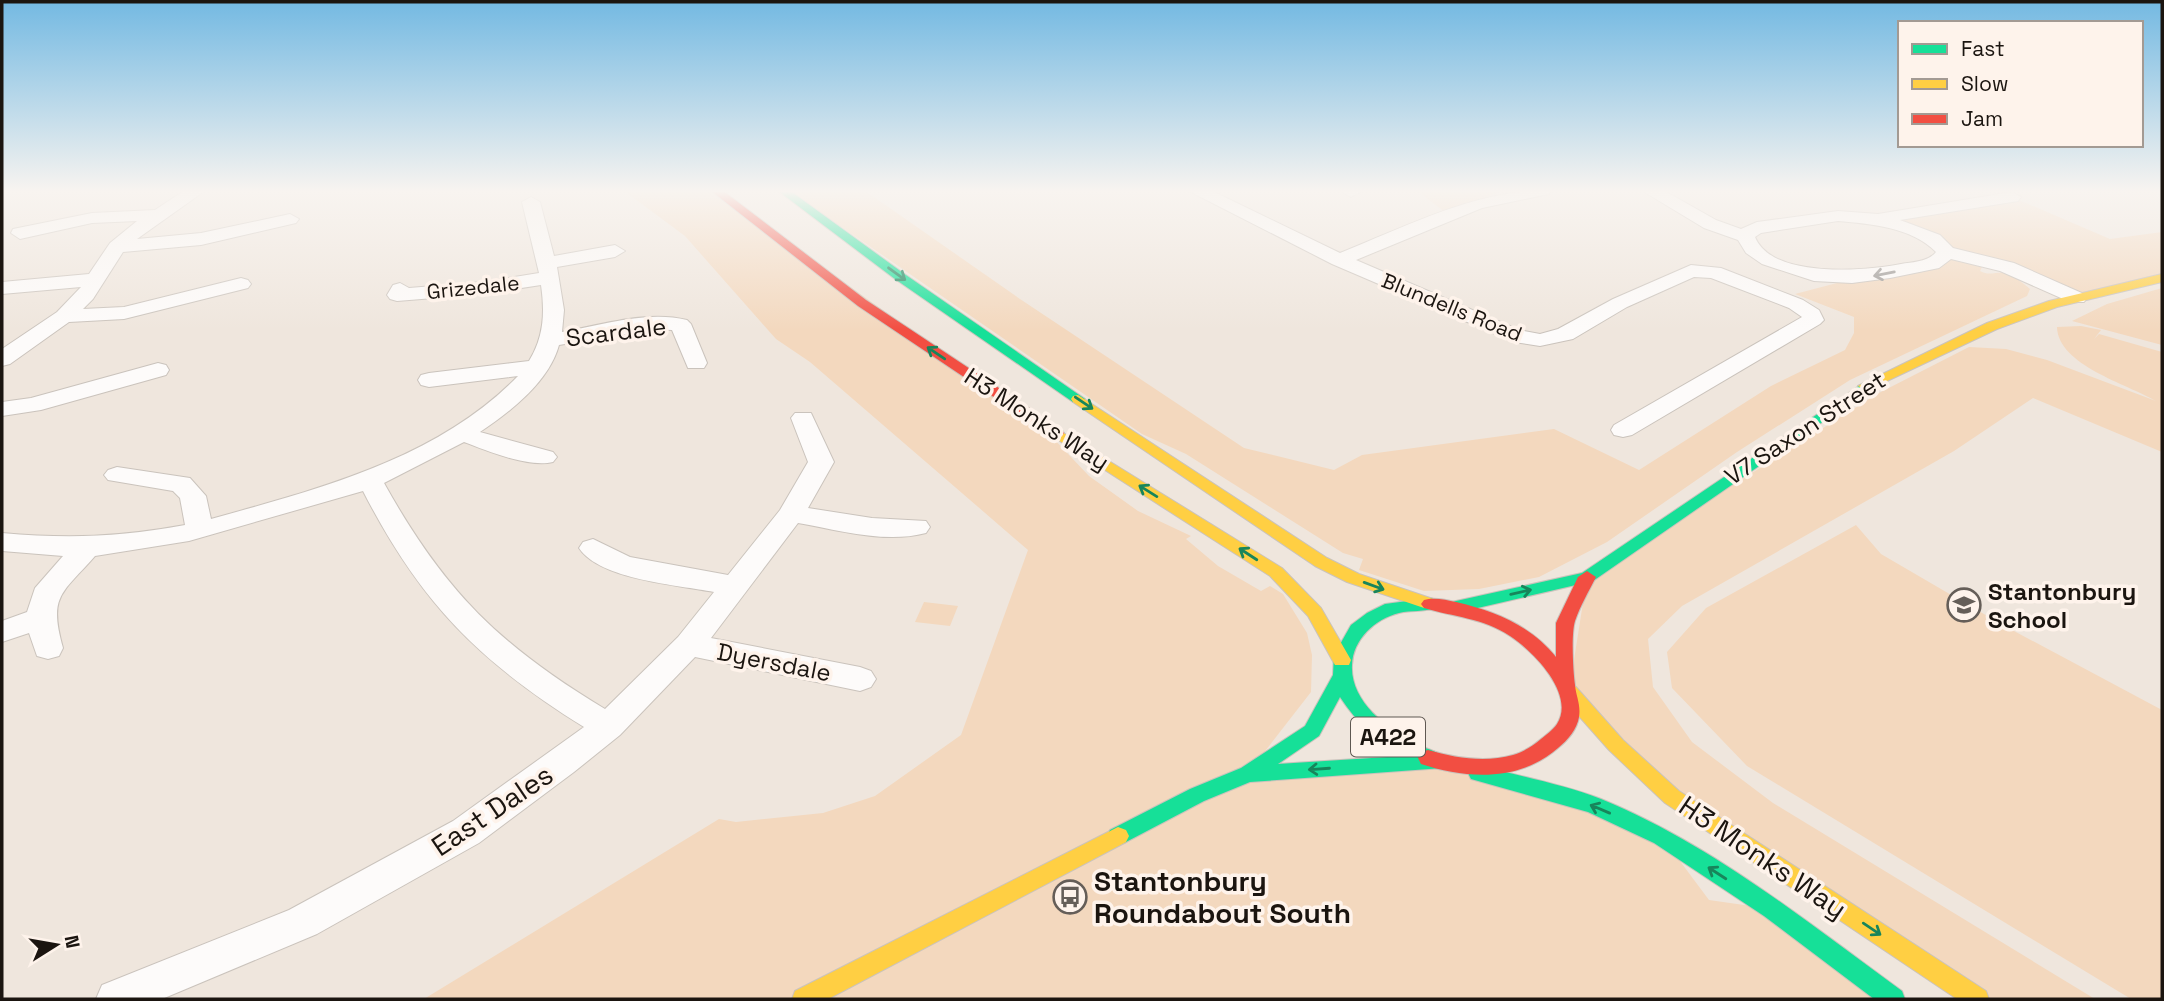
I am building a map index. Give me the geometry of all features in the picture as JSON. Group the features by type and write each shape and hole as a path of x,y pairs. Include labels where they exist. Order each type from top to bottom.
{"main road":[{"name":"H3 Monks Way","path":"776,237 862,303 1035,419 1289,583 1304,595 1319,615 1342,660"},
{"name":"H3 Monks Way","path":"846,237 1248,515 1321,562 1353,578 1430,604"},
{"name":"V7 Saxon Street","path":"1457,607 1587,577 1864,386 2009,320 2053,304 2162,278"},
{"name":"V7 Saxon Street","path":"1567,688 1565,623 1587,577"},
{"name":"A422","path":"1430,604 1457,607 1492,617 1524,634 1550,657 1567,688 1567,725 1545,752 1506,767 1457,766 1436,762 1401,747 1372,726 1352,702 1342,676 1342,660 1350,636 1369,619 1397,607 1430,604"},
{"path":"804,999 1182,803 1248,774 1312,731 1342,676"},
{"name":"H3 Monks Way","path":"1567,688 1616,745 1672,797 1977,999"},
{"path":"1248,774 1436,762"},
{"name":"H3 Monks Way","path":"1457,766 1593,805 1662,837 1772,909 1893,999"}],"street":[{"path":"2,359 64,316 86,295 93,280 117,247 130,237"},
{"path":"117,247 211,237"},
{"path":"2,542 85,549 146,542 200,530 370,480 463,434 509,400 536,367 552,340 555,320 544,237"},
{"name":"Blundells Road","path":"1291,237 1339,260 1526,339 1565,334 1620,303 1691,271 1714,272 1796,304 1812,314 1813,320 1623,430"},
{"path":"1339,260 1396,237"},
{"path":"1746,237 1756,251 1776,263 1804,274 1838,279 1871,276 1932,264 1939,261 1946,252"},
{"path":"1927,237 1946,252 2007,267 2077,298"},
{"name":"Grizedale","path":"396,297 483,288 615,251"},
{"path":"2,288 93,280"},
{"path":"64,316 124,313 240,284"},
{"name":"Scardale","path":"552,340 655,323 680,324 696,363"},
{"path":"429,380 536,367"},
{"path":"2,409 33,405 158,370"},
{"name":"East Dales","path":"116,999 303,922 466,832 562,763 608,726 689,645 790,514 821,462 803,418"},
{"path":"463,434 503,448 544,457"},
{"path":"117,475 181,484 193,496 200,530"},
{"path":"370,480 415,561 478,633 518,668 608,726"},
{"path":"790,514 873,527 916,527"},
{"path":"593,548 622,565 733,586"},
{"path":"48,648 40,618 45,595 85,549"},
{"path":"2,632 40,618"},
{"name":"Dyersdale","path":"689,645 860,679"}],"shaded area":[{"path":"686,237 780,237 1035,419 1089,476 1138,511 1191,536 1186,539 1218,566 1261,591 1270,586 1283,594 1307,633 1312,655 1311,692 1248,773 1436,762 1662,837 1709,900 1772,909 1893,999 424,999 719,819 736,822 823,813 875,796 961,735 1028,550 810,362 776,339"},
{"path":"856,237 931,237 1244,448 1334,470 1362,455 1554,429 1639,470 1771,386 1845,350 1854,333 1854,317 1795,294 1856,278 1932,264 1946,252 1914,237 2105,237 2110,239 2162,237 2162,278 2077,298 1991,262 1980,271 1989,274 2004,273 2015,278 2030,289 2027,296 1850,380 1737,452 1607,542 1539,577 1479,589 1424,591 1359,570 1363,559 1343,553 1186,454 1142,434"},
{"path":"2162,288 2162,345 2072,321 2107,304"},
{"path":"2081,326 2101,330 2094,339 2099,334 2162,352 2162,452 2033,398 1954,451 1682,606 1648,639 1653,687 1692,742 1773,803 2095,999 1977,999 1672,797 1569,692 1587,577 1877,394 1969,347 2006,349 2047,360 2156,401 2096,372 2069,352 2060,340 2057,327"},
{"name":"Stantonbury School","path":"1856,525 1881,554 2001,624 2162,710 2162,999 2131,999 1747,766 1672,688 1667,652 1706,608"},
{"path":"924,602 958,606 950,626 915,622"}],"traffic: fast":[{"path":"846,237 1078,399"},
{"path":"1456,607 1587,577 1865,386"},
{"path":"1428,758 1410,751 1374,726 1348,693 1342,674 1343,655 1353,635 1368,621 1398,607 1430,604"},
{"path":"1118,836 1197,795 1248,774 1312,731 1342,676"},
{"path":"1249,774 1436,762"},
{"path":"1478,773 1593,805 1662,837 1772,909 1893,999"}],"traffic: slow":[{"path":"1865,386 1992,326 2053,304 2162,278"},
{"path":"1078,399 1321,562 1353,578 1430,604"},
{"path":"1057,433 1276,572 1315,612 1342,660"},
{"path":"1569,692 1616,745 1672,797 1977,999"},
{"path":"804,999 1118,836"}],"traffic: jam":[{"path":"776,237 862,303 1057,433"},
{"path":"1566,684 1565,623 1587,577"},
{"path":"1428,758 1460,766 1494,767 1511,764 1541,751 1554,740 1565,728 1570,711 1569,698 1562,679 1543,653 1530,641 1500,622 1466,611 1430,604"}],"place":[{"name":"Stantonbury School","path":"1964,605"},
{"name":"Stantonbury Roundabout South","path":"1070,897"}]}
